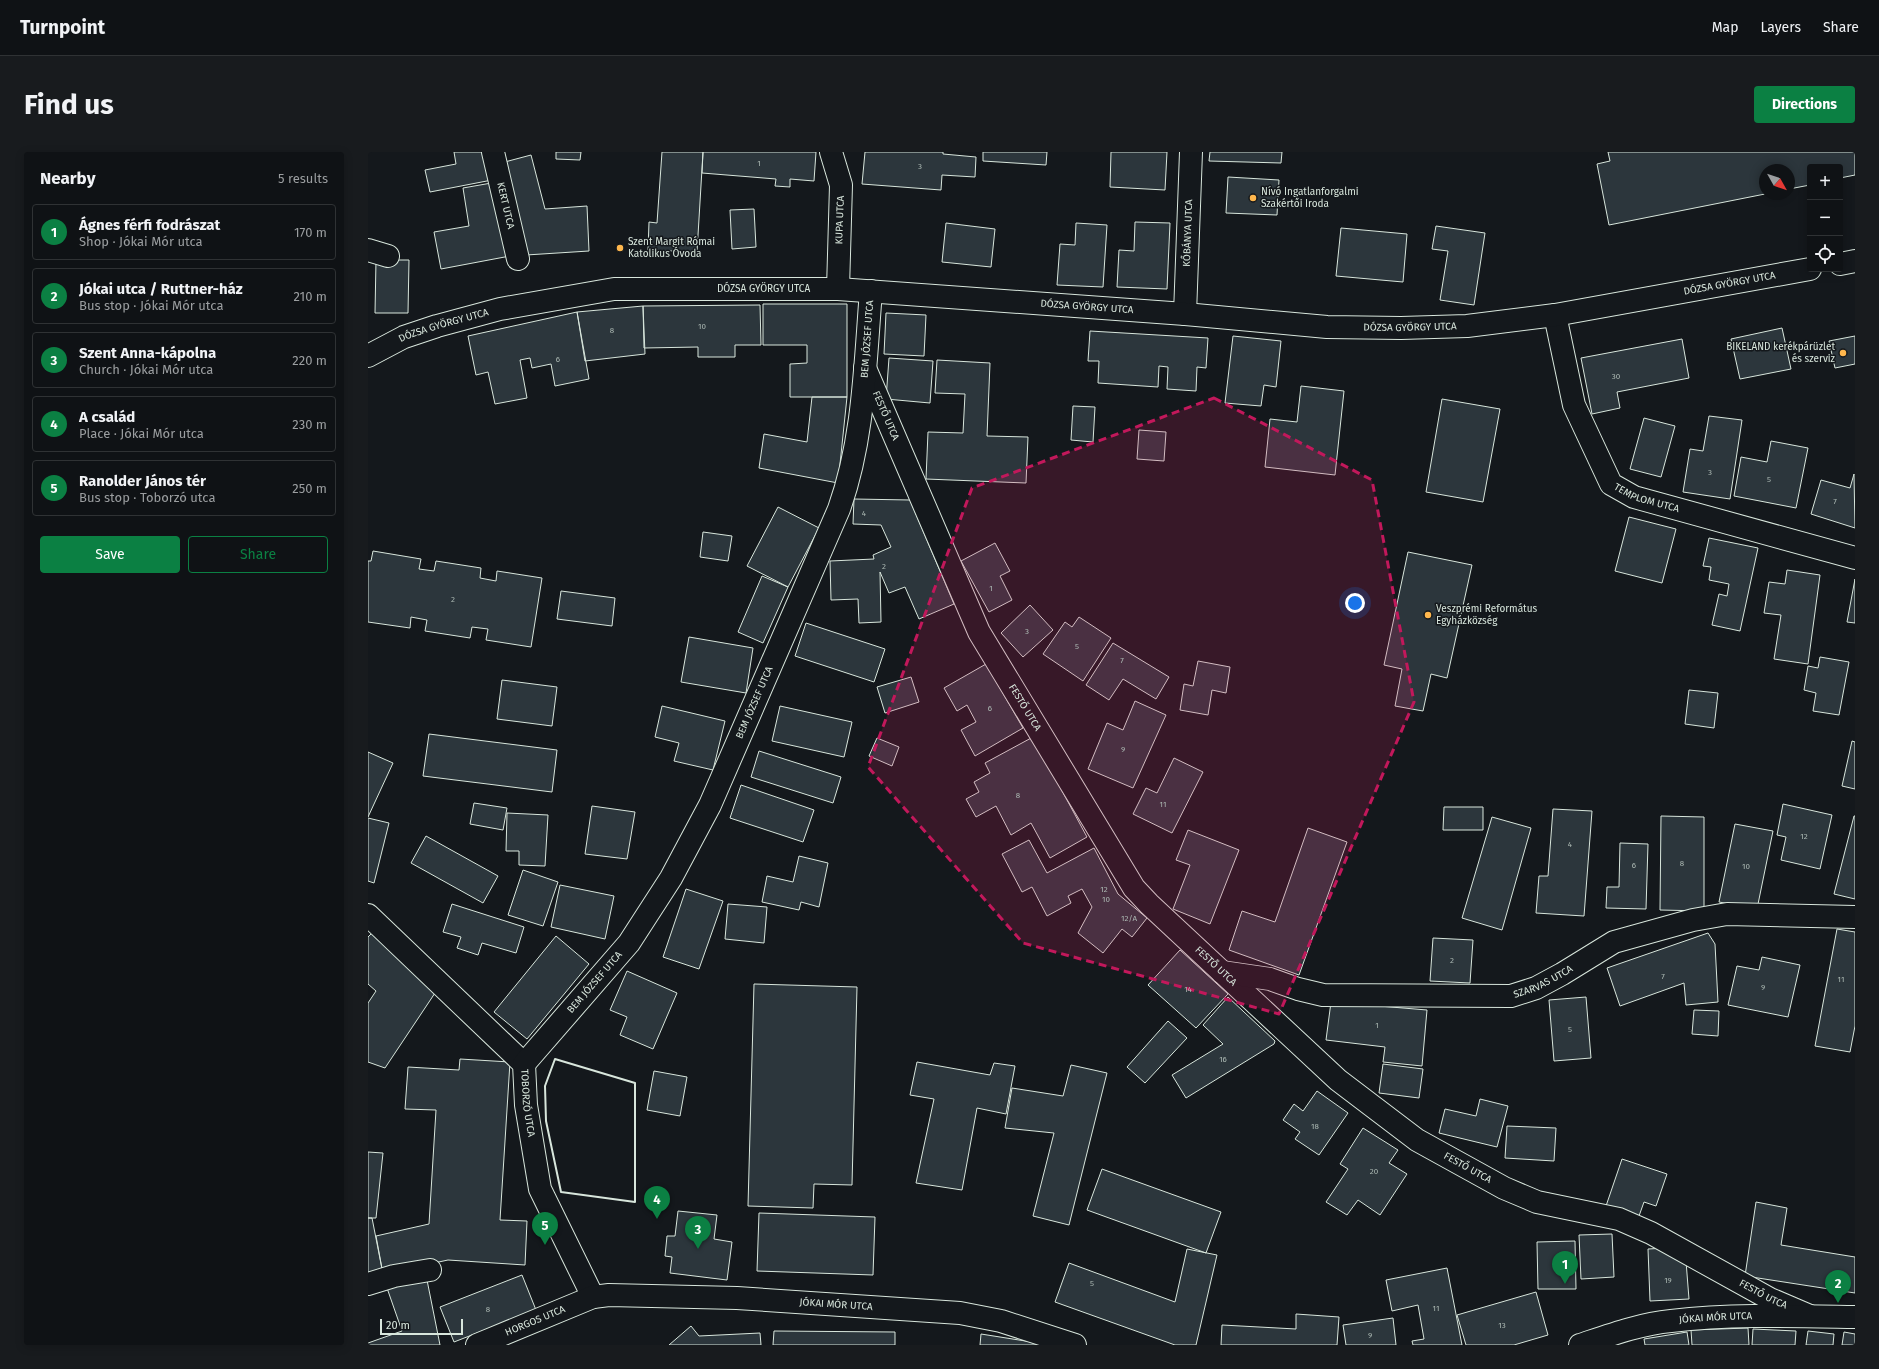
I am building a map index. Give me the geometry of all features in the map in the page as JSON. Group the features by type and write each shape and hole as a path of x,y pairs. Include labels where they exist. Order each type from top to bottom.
{"street":[{"name":"KERT UTCA","path":"493,152 518,259"},
{"name":"KUPA UTCA","path":"831,152 841,185 838,289"},
{"path":"841,185 848,152"},
{"name":"KŐBÁNYA UTCA","path":"1185,314 1191,152"},
{"path":"1843,263 1855,261"},
{"name":"DÓZSA GYÖRGY UTCA","path":"368,356 404,338 437,326 486,312 532,302 614,289 838,289 1185,314 1327,327 1401,328 1467,326 1555,315 1807,270"},
{"name":"BEM JÓZSEF UTCA","path":"524,1064 629,943 671,878 710,805 844,495 858,444 871,292"},
{"name":"TEMPLOM UTCA","path":"1555,315 1574,405 1611,484 1634,497 1855,558"},
{"name":"FESTŐ UTCA","path":"865,368 979,632 1134,888 1149,904 1338,1080 1417,1140 1504,1188 1537,1202 1618,1219 1651,1233 1770,1299 1810,1316"},
{"name":"SZARVAS UTCA","path":"1222,972 1270,979 1298,989 1323,995 1511,996 1536,988 1614,942 1694,920 1727,914 1855,917"},
{"name":"TOBORZÓ UTCA","path":"368,915 524,1064 526,1105 540,1189 593,1297"},
{"path":"368,1284 394,1276 430,1270"},
{"name":"JÓKAI MÓR UTCA","path":"593,1297 609,1295 737,1298 960,1313 1001,1321 1075,1345"},
{"name":"HORGOS UTCA","path":"477,1345 593,1297"},
{"name":"JÓKAI MÓR UTCA","path":"1580,1345 1625,1331 1671,1321 1754,1316 1855,1317"}],"highlighted area":[{"path":"1214,398 1372,480 1414,702 1279,1014 1023,943 868,767 972,488"}],"building":[{"path":"454,152 487,152 492,180 430,192 425,170 456,164"},
{"path":"556,152 581,152 580,160 556,159"},
{"path":"662,152 703,152 697,252 648,250 649,222 657,223"},
{"path":"703,152 816,152 814,181 790,179 790,187 775,186 776,179 702,173"},
{"path":"865,152 943,152 943,154 976,157 975,177 942,175 941,190 862,184"},
{"path":"983,152 1047,152 1046,165 983,161"},
{"path":"1111,152 1167,152 1165,190 1110,187"},
{"path":"1210,152 1282,152 1281,163 1209,161"},
{"path":"1608,152 1855,152 1855,175 1843,177 1843,164 1807,164 1807,186 1795,188 1795,164 1759,164 1759,195 1609,225 1597,164 1610,161"},
{"path":"531,155 545,209 587,206 589,251 526,255 501,163"},
{"path":"1228,177 1279,180 1277,215 1226,213"},
{"path":"497,182 510,256 441,269 434,232 469,226 463,188"},
{"path":"754,209 756,247 732,249 730,210"},
{"path":"1135,222 1170,223 1167,289 1117,287 1119,250 1134,251"},
{"path":"946,223 995,229 991,267 942,262"},
{"path":"1076,223 1107,225 1103,287 1057,285 1060,244 1075,245"},
{"path":"1436,226 1485,233 1474,305 1440,300 1448,251 1432,249"},
{"path":"1341,228 1407,234 1403,282 1336,276"},
{"path":"376,260 409,260 408,313 375,313"},
{"path":"763,304 847,304 847,397 790,397 790,364 807,363 807,345 763,345"},
{"path":"760,305 761,345 735,345 735,357 698,357 698,347 644,348 643,306"},
{"path":"643,306 645,354 585,361 577,312"},
{"path":"577,312 589,379 555,386 551,364 532,368 530,358 520,360 527,398 495,404 488,372 476,375 468,336"},
{"path":"886,313 926,315 924,356 884,354"},
{"path":"1782,328 1791,369 1740,379 1731,339"},
{"path":"1090,331 1208,338 1206,368 1197,367 1196,391 1167,389 1168,367 1159,366 1158,387 1098,383 1099,361 1088,361"},
{"path":"1233,336 1281,341 1276,387 1264,385 1261,406 1225,403"},
{"name":"BIKELAND kerékpárüzlet és szerviz","path":"1855,336 1855,364 1835,368 1829,341"},
{"path":"1682,339 1689,378 1617,392 1620,408 1592,414 1581,358"},
{"path":"889,358 933,361 930,403 886,399"},
{"path":"937,360 990,363 987,436 1028,437 1026,483 926,479 928,432 963,433 965,394 935,393"},
{"path":"1301,386 1344,391 1335,475 1265,467 1270,419 1297,422"},
{"path":"812,397 847,397 838,483 759,468 764,434 807,442"},
{"path":"1442,399 1500,409 1483,502 1426,492"},
{"path":"1073,406 1095,407 1093,442 1071,440"},
{"path":"1709,416 1742,420 1730,499 1683,492 1690,449 1703,451"},
{"path":"1644,418 1675,426 1661,477 1630,469"},
{"path":"1139,430 1166,432 1164,461 1137,459"},
{"path":"1771,441 1808,448 1796,508 1734,496 1741,457 1767,462"},
{"path":"1854,474 1855,528 1811,514 1821,480 1850,488"},
{"path":"854,499 910,500 954,604 919,619 905,587 889,593 880,572 881,622 859,623 858,599 831,600 830,561 874,559 873,555 891,547 881,525 853,524"},
{"path":"778,507 819,528 788,587 747,566"},
{"path":"1629,517 1676,529 1662,583 1615,571"},
{"path":"703,532 732,536 728,561 700,557"},
{"path":"1709,538 1758,548 1740,631 1712,625 1719,594 1727,596 1729,584 1709,580 1711,567 1703,566"},
{"path":"995,543 1010,571 1000,576 1012,600 989,612 961,561"},
{"path":"373,551 421,559 419,569 434,571 436,561 481,568 480,578 496,581 497,571 542,578 531,647 486,640 488,629 472,627 470,638 425,631 427,620 411,617 410,628 368,622 368,561 371,561"},
{"name":"Veszprémi Református Egyházközség","path":"1408,552 1472,565 1447,678 1431,674 1423,711 1395,706 1402,669 1384,665"},
{"path":"1787,570 1820,575 1808,664 1774,659 1781,615 1764,613 1769,582 1785,584"},
{"path":"762,576 788,587 763,643 738,632"},
{"path":"1855,579 1855,623 1847,622"},
{"path":"561,591 615,598 612,626 557,619"},
{"path":"1030,605 1053,630 1023,657 1001,633"},
{"path":"1079,617 1111,638 1083,681 1043,654 1065,622 1072,627"},
{"path":"806,623 885,649 874,682 795,656"},
{"path":"689,637 753,648 746,693 681,682"},
{"path":"1113,643 1169,677 1156,699 1123,679 1109,700 1086,685"},
{"path":"1820,657 1849,662 1839,715 1813,711 1816,693 1804,690 1808,666 1818,668"},
{"path":"1198,661 1230,667 1226,693 1212,690 1208,715 1180,710 1184,684 1193,686"},
{"path":"986,664 1023,728 975,756 961,730 976,722 967,705 957,711 944,688"},
{"path":"911,677 919,702 885,713 877,687"},
{"path":"502,680 557,687 552,726 497,719"},
{"path":"1689,690 1718,693 1714,728 1685,724"},
{"path":"1135,701 1166,715 1133,788 1088,769 1107,723 1123,730"},
{"path":"662,706 725,721 713,770 674,761 679,743 655,737"},
{"path":"780,706 852,722 844,757 772,741"},
{"path":"429,734 557,750 552,792 423,776"},
{"path":"1033,737 1087,837 1050,858 1031,823 1011,835 996,806 976,817 966,799 979,792 974,782 990,773 985,763"},
{"path":"877,738 899,747 892,766 869,756"},
{"path":"1852,741 1855,742 1855,789 1842,786"},
{"path":"759,751 841,777 833,803 751,777"},
{"path":"368,752 393,763 368,817"},
{"path":"1174,758 1203,772 1172,833 1133,814 1146,788 1157,793"},
{"path":"741,785 814,810 803,842 730,818"},
{"path":"474,803 507,808 503,830 470,824"},
{"path":"1783,804 1832,815 1820,869 1781,860 1786,837 1777,835"},
{"path":"592,806 635,812 627,859 585,854"},
{"path":"1444,807 1483,807 1483,830 1443,830"},
{"path":"1553,809 1592,811 1584,916 1536,913 1539,876 1548,876"},
{"path":"507,813 548,815 545,866 519,865 519,851 506,851"},
{"path":"1661,816 1704,817 1704,911 1660,910"},
{"path":"1855,816 1855,899 1834,894"},
{"path":"1492,817 1531,828 1502,930 1462,918"},
{"path":"368,818 389,823 374,883 368,881"},
{"path":"1735,824 1773,831 1757,909 1719,902"},
{"path":"1308,828 1347,842 1299,975 1229,950 1242,911 1275,922"},
{"path":"1188,830 1239,850 1210,924 1173,909 1190,865 1176,860"},
{"path":"426,836 498,876 483,903 411,863"},
{"path":"1029,840 1047,873 1094,848 1118,894 1147,918 1132,937 1122,929 1103,953 1078,933 1092,907 1082,889 1068,896 1071,903 1047,916 1032,887 1022,892 1002,854"},
{"path":"1620,843 1648,844 1646,909 1606,908 1607,887 1619,887"},
{"path":"799,856 828,863 819,907 801,902 799,910 762,902 767,876 793,882"},
{"path":"523,870 558,882 543,926 508,915"},
{"path":"560,885 614,896 605,939 551,927"},
{"path":"686,889 723,901 699,969 663,957"},
{"path":"452,904 524,927 516,953 482,943 478,955 457,948 461,937 443,932"},
{"path":"728,904 767,907 764,943 725,939"},
{"path":"1837,929 1855,932 1855,1026 1850,1052 1815,1046"},
{"path":"372,933 435,993 385,1068 368,1062 368,1003 376,991 368,984 368,937"},
{"path":"1708,933 1715,944 1718,1002 1686,1005 1684,983 1620,1006 1607,968"},
{"path":"556,936 589,964 527,1039 494,1012"},
{"path":"1433,938 1473,940 1470,983 1430,981"},
{"path":"1180,950 1228,994 1196,1028 1148,985"},
{"path":"1762,957 1800,965 1788,1017 1728,1005 1737,966 1759,970"},
{"path":"627,971 677,993 653,1049 620,1035 627,1017 610,1010"},
{"path":"754,984 857,987 852,1185 814,1184 813,1208 748,1206"},
{"path":"1228,997 1275,1041 1274,1044 1186,1098 1172,1075 1223,1044 1203,1025"},
{"path":"1586,997 1591,1058 1554,1061 1549,1000"},
{"path":"1331,1002 1427,1010 1422,1066 1383,1062 1385,1047 1326,1040"},
{"path":"1694,1010 1719,1011 1718,1036 1692,1034"},
{"path":"1168,1021 1187,1038 1145,1083 1127,1067"},
{"path":"460,1059 510,1062 500,1220 527,1221 525,1265 448,1260 383,1274 376,1236 429,1224 436,1110 405,1109 408,1067 459,1070"},
{"path":"917,1062 990,1075 994,1063 1015,1066 1006,1114 977,1108 962,1190 916,1183 934,1099 910,1095"},
{"path":"1383,1064 1423,1069 1419,1098 1379,1093"},
{"path":"1071,1065 1107,1073 1069,1225 1033,1216 1054,1133 1005,1128 1012,1088 1063,1096"},
{"path":"654,1071 687,1077 680,1116 647,1110"},
{"path":"1317,1091 1348,1113 1319,1155 1295,1139 1300,1132 1283,1120 1294,1104 1303,1111"},
{"path":"1480,1099 1508,1106 1497,1147 1439,1133 1445,1109 1476,1116"},
{"path":"1507,1126 1556,1128 1554,1161 1505,1158"},
{"path":"1363,1128 1398,1150 1389,1163 1407,1174 1380,1215 1358,1200 1347,1215 1326,1202 1348,1169 1340,1164"},
{"path":"368,1152 383,1153 376,1218 368,1218"},
{"path":"1622,1159 1667,1174 1656,1206 1644,1202 1639,1216 1606,1206"},
{"path":"1102,1169 1221,1212 1206,1253 1087,1210"},
{"path":"1756,1202 1787,1208 1781,1245 1855,1257 1855,1293 1745,1276"},
{"path":"678,1211 717,1215 714,1239 732,1242 727,1280 670,1273 672,1257 665,1256 667,1236 675,1236"},
{"path":"759,1213 875,1217 873,1275 757,1271"},
{"path":"368,1218 372,1218 383,1274 368,1277"},
{"path":"1612,1234 1614,1277 1581,1279 1579,1235"},
{"path":"1575,1241 1576,1289 1538,1289 1537,1242"},
{"path":"1667,1248 1686,1261 1689,1299 1650,1301 1648,1249"},
{"path":"1187,1249 1217,1255 1196,1345 1175,1345 1055,1302 1069,1263 1175,1302"},
{"path":"1447,1268 1462,1345 1413,1345 1412,1341 1424,1339 1418,1305 1392,1311 1386,1280"},
{"path":"426,1275 440,1345 368,1345 368,1343 402,1331 387,1288"},
{"path":"522,1275 536,1310 454,1342 440,1307"},
{"path":"1536,1292 1548,1335 1514,1345 1466,1345 1457,1315"},
{"path":"1296,1314 1339,1317 1337,1345 1221,1345 1222,1325 1296,1329"},
{"path":"1393,1318 1396,1345 1346,1345 1343,1325"},
{"path":"691,1326 699,1336 760,1333 761,1345 669,1345"},
{"path":"1748,1328 1749,1345 1692,1345 1691,1330"},
{"path":"1753,1329 1796,1331 1795,1345 1752,1345"},
{"path":"774,1331 895,1332 895,1345 773,1345"},
{"path":"1808,1331 1834,1334 1833,1345 1806,1345"},
{"path":"1687,1332 1689,1345 1645,1345 1644,1339"},
{"path":"1844,1332 1855,1334 1855,1345 1842,1345"},
{"path":"981,1334 1038,1343 1037,1345 980,1345"}],"wall":[{"path":"555,1059 635,1083 635,1202 561,1192 546,1121 545,1086 555,1059"}],"place":[{"name":"Nívó Ingatlanforgalmi Szakértői Iroda","path":"1253,198"},
{"name":"Szent Margit Római Katolikus Óvoda","path":"620,248"},
{"name":"BIKELAND kerékpárüzlet és szerviz","path":"1843,353"},
{"name":"Veszprémi Református Egyházközség","path":"1428,615"},
{"name":"A család","path":"657,1219"},
{"name":"Ranolder János tér","path":"545,1245"},
{"name":"Szent Anna-kápolna","path":"698,1249"},
{"name":"Ágnes férfi fodrászat","path":"1565,1284"},
{"name":"Jókai utca / Ruttner-ház","path":"1838,1303"}]}
